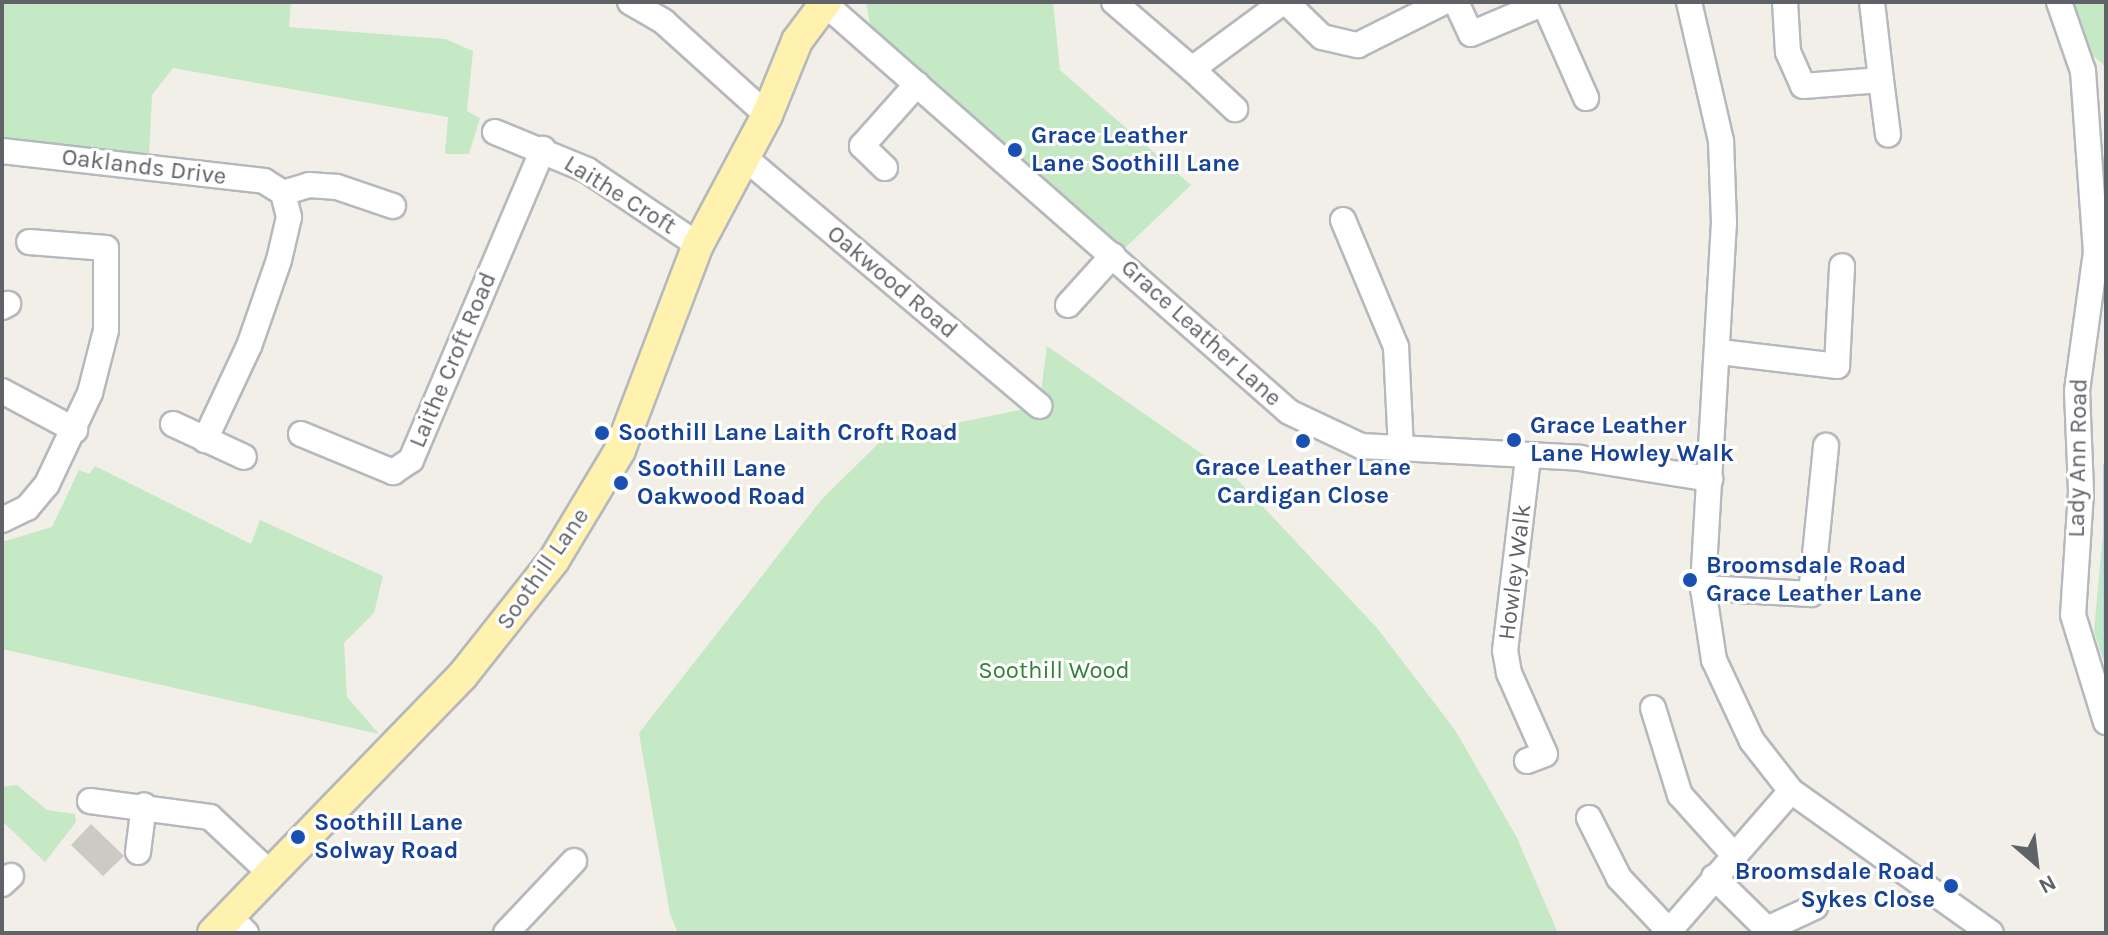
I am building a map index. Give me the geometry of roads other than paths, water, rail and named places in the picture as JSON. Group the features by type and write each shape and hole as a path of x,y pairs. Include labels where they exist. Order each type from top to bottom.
{"main road":[{"name":"Soothill Lane","path":"230,927 270,873 463,675 554,560 620,450 698,245 767,115 797,41 825,3"}],"street":[{"path":"630,2 664,22 767,115"},
{"path":"1114,2 1235,109"},
{"path":"1192,69 1284,2 1322,37 1358,45 1444,2"},
{"path":"1456,2 1471,34 1544,3 1586,98"},
{"path":"1689,2 1721,141 1725,252 1703,588 1708,641 1722,682 1752,741 1791,791 1991,933"},
{"path":"1785,2 1788,52 1803,86 1881,80"},
{"path":"1872,2 1888,135"},
{"name":"Lady Ann Road","path":"2059,2 2083,71 2096,252 2077,391 2081,492 2073,615 2106,722"},
{"name":"Grace Leather Lane","path":"825,3 1289,412 1361,446 1528,458 1580,458 1710,479"},
{"path":"2083,71 2106,86"},
{"path":"885,168 862,146 917,84"},
{"name":"Laithe Croft","path":"495,132 543,149 587,170 698,245"},
{"name":"Laithe Croft Road","path":"301,434 393,472 411,460 543,149"},
{"name":"Oaklands Drive","path":"2,151 264,181 283,193"},
{"name":"Oakwood Road","path":"745,158 1039,406"},
{"path":"205,440 249,346 279,260 289,217 283,193 309,185 337,187 393,206"},
{"path":"1343,220 1396,347 1401,451"},
{"path":"2,520 27,508 47,484 75,430 106,330 106,248 29,242"},
{"path":"1068,305 1113,255"},
{"path":"1720,352 1837,366 1842,266"},
{"path":"2,391 75,430"},
{"path":"173,424 244,457"},
{"path":"1703,588 1811,594 1826,446"},
{"name":"Howley Walk","path":"1527,761 1545,754 1505,651 1528,458"},
{"path":"1653,708 1680,795 1734,855"},
{"path":"1589,818 1619,878 1671,931 1714,877 1791,791"},
{"path":"90,801 144,805 210,817 270,873"},
{"path":"138,852 144,805"},
{"path":"506,933 574,861"},
{"path":"1714,877 1768,931 1815,907"}],"waterway":[{"path":"2106,466 2106,655"}],"place":[{"name":"Grace Leather Lane Soothill Lane","path":"1015,150"},
{"name":"Soothill Lane Laith Croft Road","path":"602,433"},
{"name":"Grace Leather Lane Howley Walk","path":"1514,440"},
{"name":"Grace Leather Lane Cardigan Close","path":"1303,441"},
{"name":"Soothill Lane Oakwood Road","path":"621,483"},
{"name":"Broomsdale Road Grace Leather Lane","path":"1690,580"},
{"name":"Soothill Lane Solway Road","path":"298,837"},
{"name":"Broomsdale Road Sykes Close","path":"1951,886"}],"park label":[{"name":"Soothill Wood","path":"1054,671"}]}
